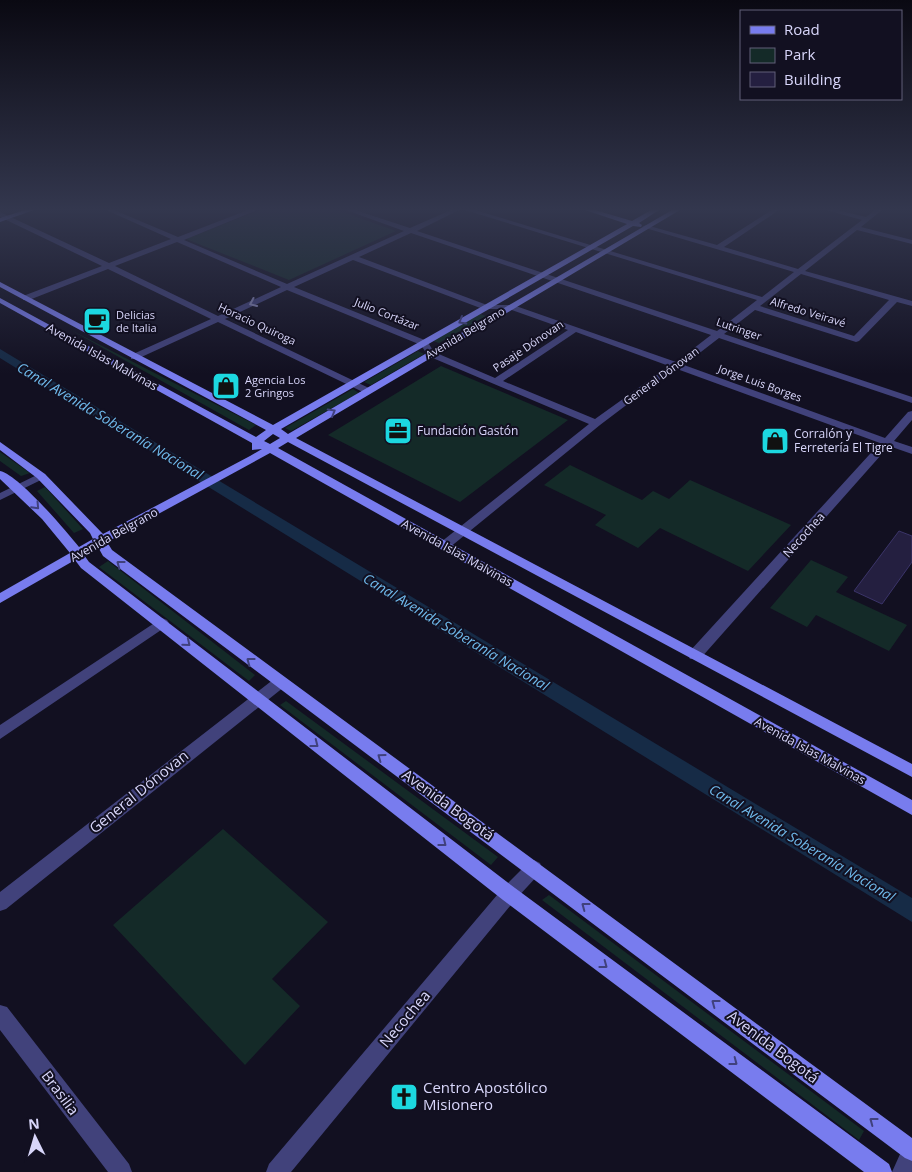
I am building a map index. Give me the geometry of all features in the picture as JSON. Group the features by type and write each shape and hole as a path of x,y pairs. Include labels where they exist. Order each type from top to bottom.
{"main road":[{"name":"Avenida Belgrano","path":"257,441 274,429 561,265"},
{"name":"Avenida Belgrano","path":"0,600 99,541 270,449 582,265"},
{"name":"Avenida Islas Malvinas","path":"0,284 134,357 290,437 912,771"},
{"name":"Avenida Islas Malvinas","path":"0,300 257,441 912,808"},
{"path":"37,305 68,338"},
{"path":"254,458 257,441"},
{"name":"Avenida Bogotá","path":"0,445 41,476 95,531 107,553 279,683 534,868 912,1150"},
{"path":"0,474 18,488 71,544 85,565 162,622 256,699 509,894 881,1172"}],"street":[{"path":"26,298 111,265"},
{"name":"Julio Cortázar","path":"234,265 424,343 431,354"},
{"path":"134,357 339,265"},
{"path":"372,265 486,307"},
{"path":"510,265 557,280"},
{"name":"Alfredo Veiravé","path":"646,265 764,300"},
{"path":"780,265 912,304"},
{"name":"General Dónovan","path":"445,546 596,423 668,370 677,366 810,265"},
{"name":"Horacio Quiroga","path":"107,266 368,391"},
{"name":"Lutringer","path":"557,280 912,400"},
{"name":"Alfredo Veiravé","path":"754,307 856,339 895,299"},
{"name":"Jorge Luis Borges","path":"486,307 510,307 575,329 912,452"},
{"name":"Pasaje Dónovan","path":"495,382 575,329"},
{"path":"431,354 596,423"},
{"name":"Necochea","path":"695,655 912,414"},
{"path":"0,497 41,476"},
{"path":"0,732 162,622"},
{"name":"General Dónovan","path":"0,903 256,699 279,683"},
{"name":"Necochea","path":"277,1172 509,894 534,868"},
{"name":"Brasilia","path":"0,1014 121,1172"},
{"path":"902,1172 912,1150"}],"green space":[{"path":"251,265 322,265 289,280"},
{"path":"480,314 486,316 439,343 433,341"},
{"path":"69,329 256,425 249,430"},
{"path":"418,351 424,354 371,385 364,382"},
{"path":"441,366 568,420 460,502 328,435"},
{"path":"353,389 359,393 291,431 285,428"},
{"path":"0,452 30,473 21,476 0,461"},
{"path":"570,465 642,500 653,491 669,499 690,480 791,525 748,571 660,528 638,548 595,525 606,515 544,485"},
{"path":"45,487 83,529 74,533 37,491"},
{"path":"811,560 848,577 836,592 907,625 889,651 816,615 807,627 770,608"},
{"path":"108,561 255,675 249,681 99,567"},
{"path":"286,701 498,857 491,865 280,705"},
{"path":"223,829 328,922 272,979 300,1006 245,1065 113,925"},
{"path":"549,895 864,1131 859,1140 542,900"}],"building":[{"path":"899,531 912,536 912,562 882,604 854,591"}],"waterway":[{"name":"Canal Avenida Soberanía Nacional","path":"0,353 912,911"}],"place":[{"name":"Delicias de Italia","path":"97,321"},
{"name":"Agencia Los 2 Gringos","path":"226,386"},
{"name":"Fundación Gastón","path":"398,431"},
{"name":"Corralón y Ferretería El Tigre","path":"775,441"},
{"name":"Centro Apostólico Misionero","path":"404,1097"}]}
